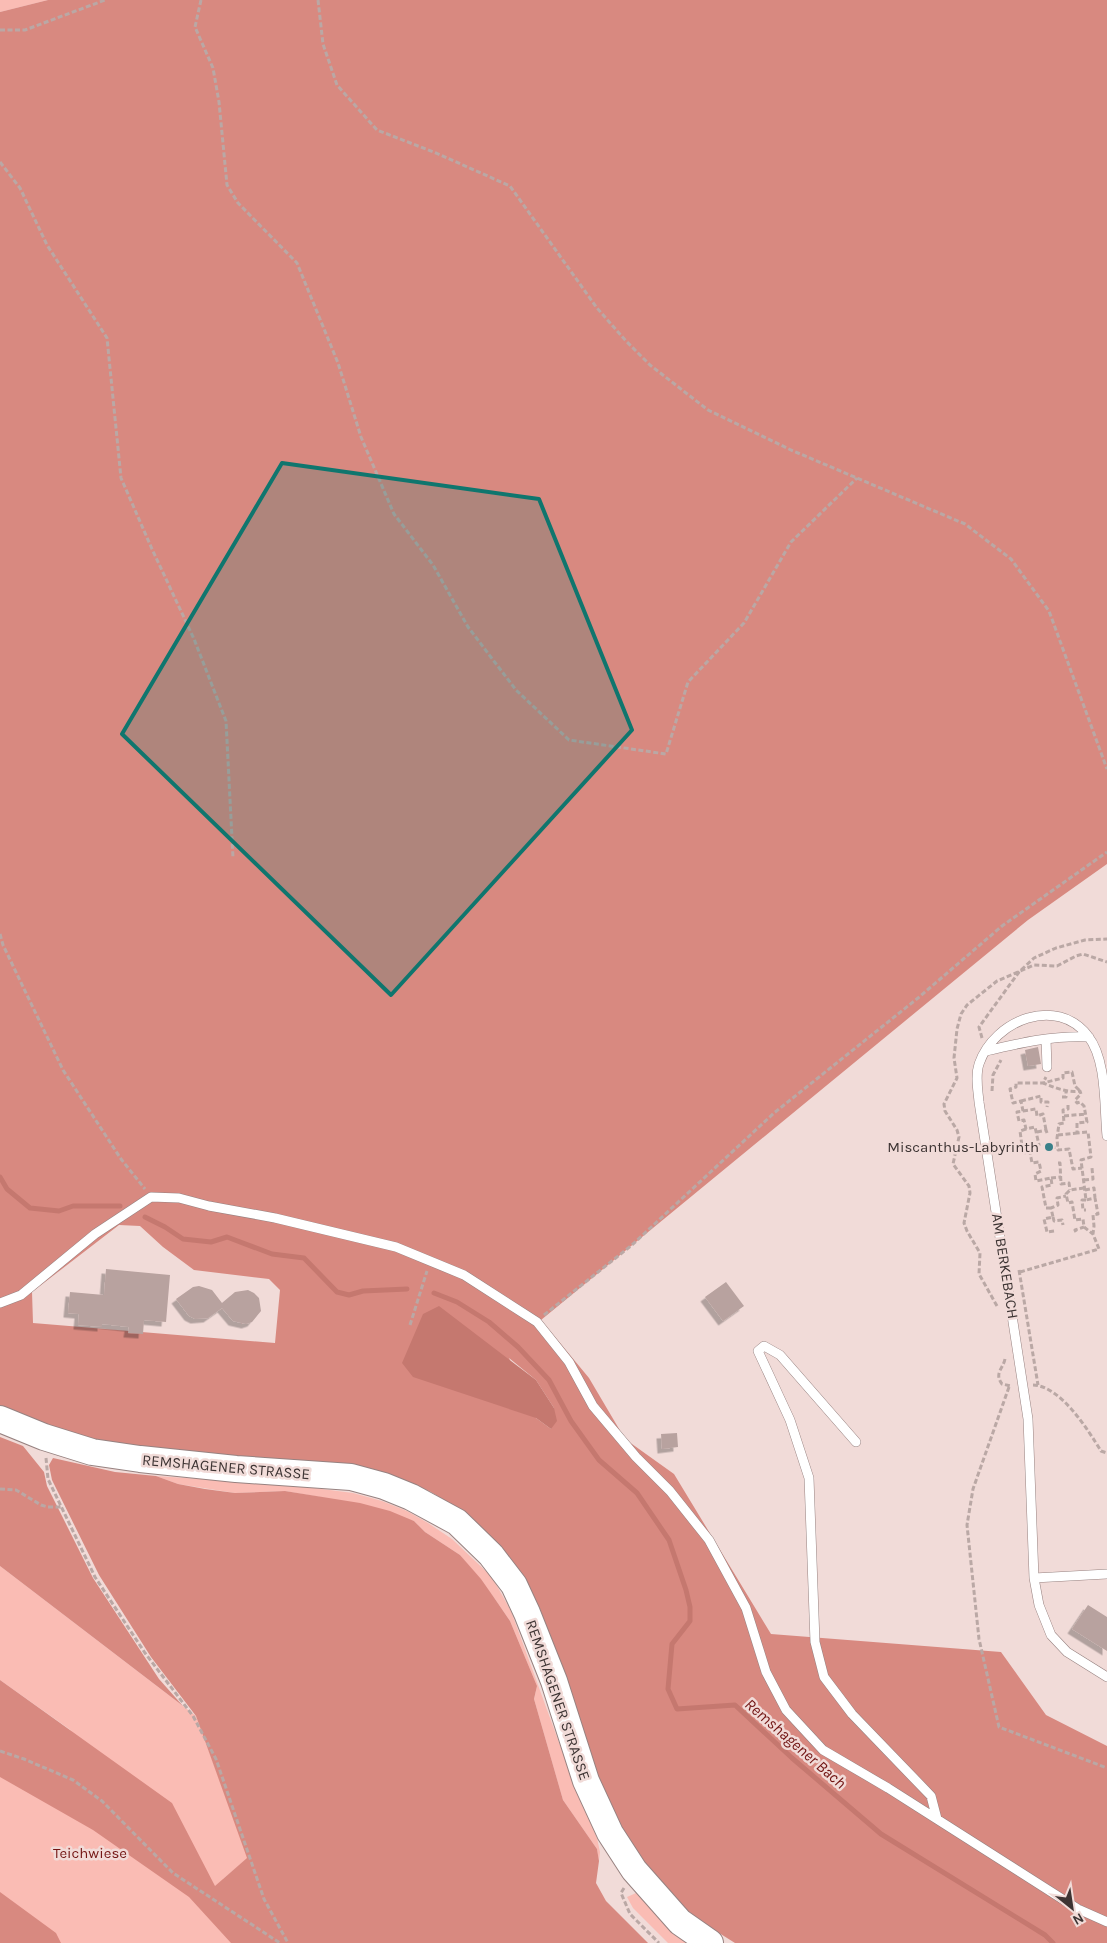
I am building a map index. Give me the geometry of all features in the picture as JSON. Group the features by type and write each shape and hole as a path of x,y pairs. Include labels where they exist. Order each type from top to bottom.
{"main road":[{"name":"REMSHAGENER STRASSE","path":"0,1419 44,1437 92,1452 236,1469 351,1477 384,1486 410,1496 457,1522 491,1555 514,1585 554,1681 586,1781 610,1833 634,1870 680,1922 710,1943"}],"lane":[{"name":"AM BERKEBACH","path":"1107,1136 1101,1067 1097,1051 1089,1037 1078,1025 1066,1018 1044,1014 1016,1021 1004,1030 986,1051 979,1065 977,1076 978,1096 1028,1419 1034,1578 1039,1604 1050,1635 1067,1652 1107,1677"},
{"path":"986,1051 1046,1039 1070,1036 1089,1037"},
{"path":"1046,1039 1047,1067"},
{"path":"0,1303 21,1295 94,1234 151,1197 178,1198 209,1206 275,1218 396,1247 464,1275 537,1322 569,1362 593,1406 636,1457 670,1491 709,1540 746,1608 766,1672 786,1710 823,1750 937,1819 1078,1909 1107,1922"},
{"path":"856,1442 780,1355 764,1346 758,1351 790,1420 809,1478 815,1642 824,1677 852,1714 931,1796 937,1819"},
{"path":"1034,1578 1107,1574"}],"path":[{"path":"0,30 25,30 105,0"},
{"path":"201,0 195,26 213,68 219,102 227,185 238,204 297,263 338,362 361,437 394,514 433,566 468,626 516,690 569,740 666,754 688,682 744,623 791,542 857,478"},
{"path":"318,0 323,44 337,85 377,130 436,153 510,186 597,308 650,365 708,410 791,450 965,524 1011,558 1049,611 1107,769"},
{"path":"0,162 20,188 47,246 107,338 121,478 152,550 194,638 226,721 232,858"},
{"path":"537,1322 590,1276 632,1245 774,1113 918,998 1002,926 1107,852"},
{"path":"0,934 3,945 63,1070 122,1159 151,1197"},
{"path":"986,1051 979,1027 1019,972 1034,958 1056,948 1085,940 1107,939"},
{"path":"992,1096 993,1075 999,1060 1011,1054 1022,1053 1023,1043"},
{"path":"1043,1083 1047,1076 1047,1067"},
{"path":"1047,1107 1048,1102 1042,1102 1041,1096 1013,1103 1010,1089 1016,1087 1016,1083 1043,1083 1063,1078 1063,1073 1072,1072 1076,1086 1081,1094 1075,1100 1084,1106 1087,1122 1077,1123 1078,1133"},
{"path":"1043,1083 1066,1091 1080,1090"},
{"path":"1062,1097 1066,1096 1066,1091"},
{"path":"1021,1101 1023,1111"},
{"path":"1058,1147 1059,1124 1064,1123 1063,1110 1068,1109 1068,1105"},
{"path":"1026,1129 1024,1120 1019,1121 1017,1112 1036,1109 1037,1116 1043,1114 1046,1132 1037,1132"},
{"path":"1064,1116 1086,1114"},
{"path":"1030,1152 1023,1152 1020,1131 1036,1128 1038,1145 1029,1147 1030,1152 1032,1163 1039,1162 1041,1172 1035,1174 1036,1180 1061,1177"},
{"path":"1058,1134 1088,1132 1091,1157 1081,1160 1086,1200"},
{"path":"1046,1144 1047,1148 1058,1147 1058,1150 1069,1148 1073,1169 1082,1168"},
{"path":"1058,1163 1060,1163 1061,1184 1069,1183 1070,1190"},
{"path":"1084,1180 1093,1179 1092,1168"},
{"path":"1051,1178 1052,1185 1042,1187 1046,1208 1058,1205 1057,1198 1066,1196"},
{"path":"1020,1272 1099,1249 1092,1234 1084,1227 1083,1219 1075,1220 1072,1202 1068,1203 1066,1196 1070,1190 1094,1188 1098,1214 1093,1215 1094,1226 1092,1234"},
{"path":"1086,1210 1083,1210 1082,1200 1095,1198"},
{"path":"1051,1208 1054,1221 1062,1220 1064,1225"},
{"path":"1053,1217 1044,1220 1047,1232 1054,1231"},
{"path":"1076,1232 1075,1230 1084,1227"},
{"path":"410,1326 431,1260"},
{"path":"1018,1268 1038,1385"},
{"path":"1009,1387 974,1489 967,1525 980,1640 999,1727 1107,1768"},
{"path":"44,1437 48,1479 95,1577 144,1653 193,1716 216,1759 264,1899 288,1943"},
{"path":"0,1489 16,1490 41,1505 62,1507"},
{"path":"0,1751 24,1758 73,1780 102,1801 173,1874 280,1943"},
{"path":"634,1870 621,1893 630,1914 659,1943"}],"highlighted area":[{"path":"282,463 539,499 632,730 391,995 122,734"}],"green space":[{"path":"0,0 48,0 0,12"},
{"path":"156,1476 291,1485 353,1493 382,1501 407,1511 452,1539 492,1577 511,1611 565,1759 597,1838 600,1852 599,1861 597,1849 563,1800 534,1699 537,1686 510,1621 460,1555 425,1532 414,1521 320,1497 285,1491 235,1493 178,1484"},
{"name":"Teichwiese","path":"0,1566 196,1716 248,1858 223,1879 310,1943 0,1943 0,1701 72,1731 0,1680"},
{"path":"636,1893 687,1943 668,1943 633,1908 627,1897"}],"shaded area":[{"path":"48,0 1107,0 1107,864 1028,920 541,1320 589,1378 625,1439 674,1474 771,1634 1001,1652 1046,1715 1107,1746 1107,1943 735,1943 700,1921 680,1904 652,1872 633,1846 612,1809 598,1778 540,1609 524,1578 456,1507 431,1492 400,1478 373,1469 110,1443 79,1436 24,1417 0,1405 0,12","holes":["119,1225 140,1226 163,1247 194,1270 269,1279 280,1290 275,1343 33,1323 32,1292","509,1358 536,1380 554,1408 551,1429 536,1418"]},
{"path":"439,1306 536,1380 554,1408 557,1421 551,1429 536,1418 413,1377 402,1363 423,1314"},
{"path":"0,1437 23,1446 44,1472 47,1486 93,1578 159,1679 183,1706 0,1566"},
{"path":"53,1458 115,1472 156,1476 178,1484 205,1489 235,1493 285,1491 360,1503 390,1511 414,1521 425,1532 460,1555 481,1579 510,1621 537,1686 534,1699 563,1800 597,1849 599,1861 596,1883 606,1901 648,1943 231,1943 189,1897 93,1830 0,1777 0,1680 172,1803 215,1886 247,1858 196,1716 151,1657 99,1575 52,1480 49,1465"},
{"path":"0,1892 56,1933 61,1943 0,1943"}],"building":[{"path":"1038,1047 1041,1064 1028,1066 1025,1050"},
{"path":"106,1269 170,1275 166,1322 144,1320 143,1334 128,1333 129,1327 102,1324 102,1327 78,1325 79,1314 68,1313 70,1292 104,1295"},
{"path":"726,1282 744,1306 723,1321 705,1297"},
{"path":"199,1286 212,1290 222,1303 235,1292 248,1290 259,1298 261,1311 252,1322 246,1324 233,1321 222,1308 208,1318 195,1319 189,1316 176,1299 193,1287"},
{"path":"677,1433 678,1447 662,1449 661,1434"},
{"path":"1088,1605 1107,1617 1107,1651 1072,1629"}],"waterway":[{"name":"Remshagener Bach","path":"0,1177 7,1189 30,1208 59,1211 73,1206 120,1206"},
{"name":"Remshagener Bach","path":"145,1217 183,1239 211,1242 227,1237 272,1254 304,1258 337,1292 349,1295 363,1291 407,1289"},
{"name":"Remshagener Bach","path":"434,1293 457,1302 489,1322 518,1347 549,1380 571,1421 599,1460 637,1493 669,1540 690,1607 690,1621 672,1644 668,1689 677,1709 735,1705 792,1758 881,1834 1045,1935 1053,1943"}],"place":[{"name":"Miscanthus-Labyrinth","path":"1049,1147"}]}
